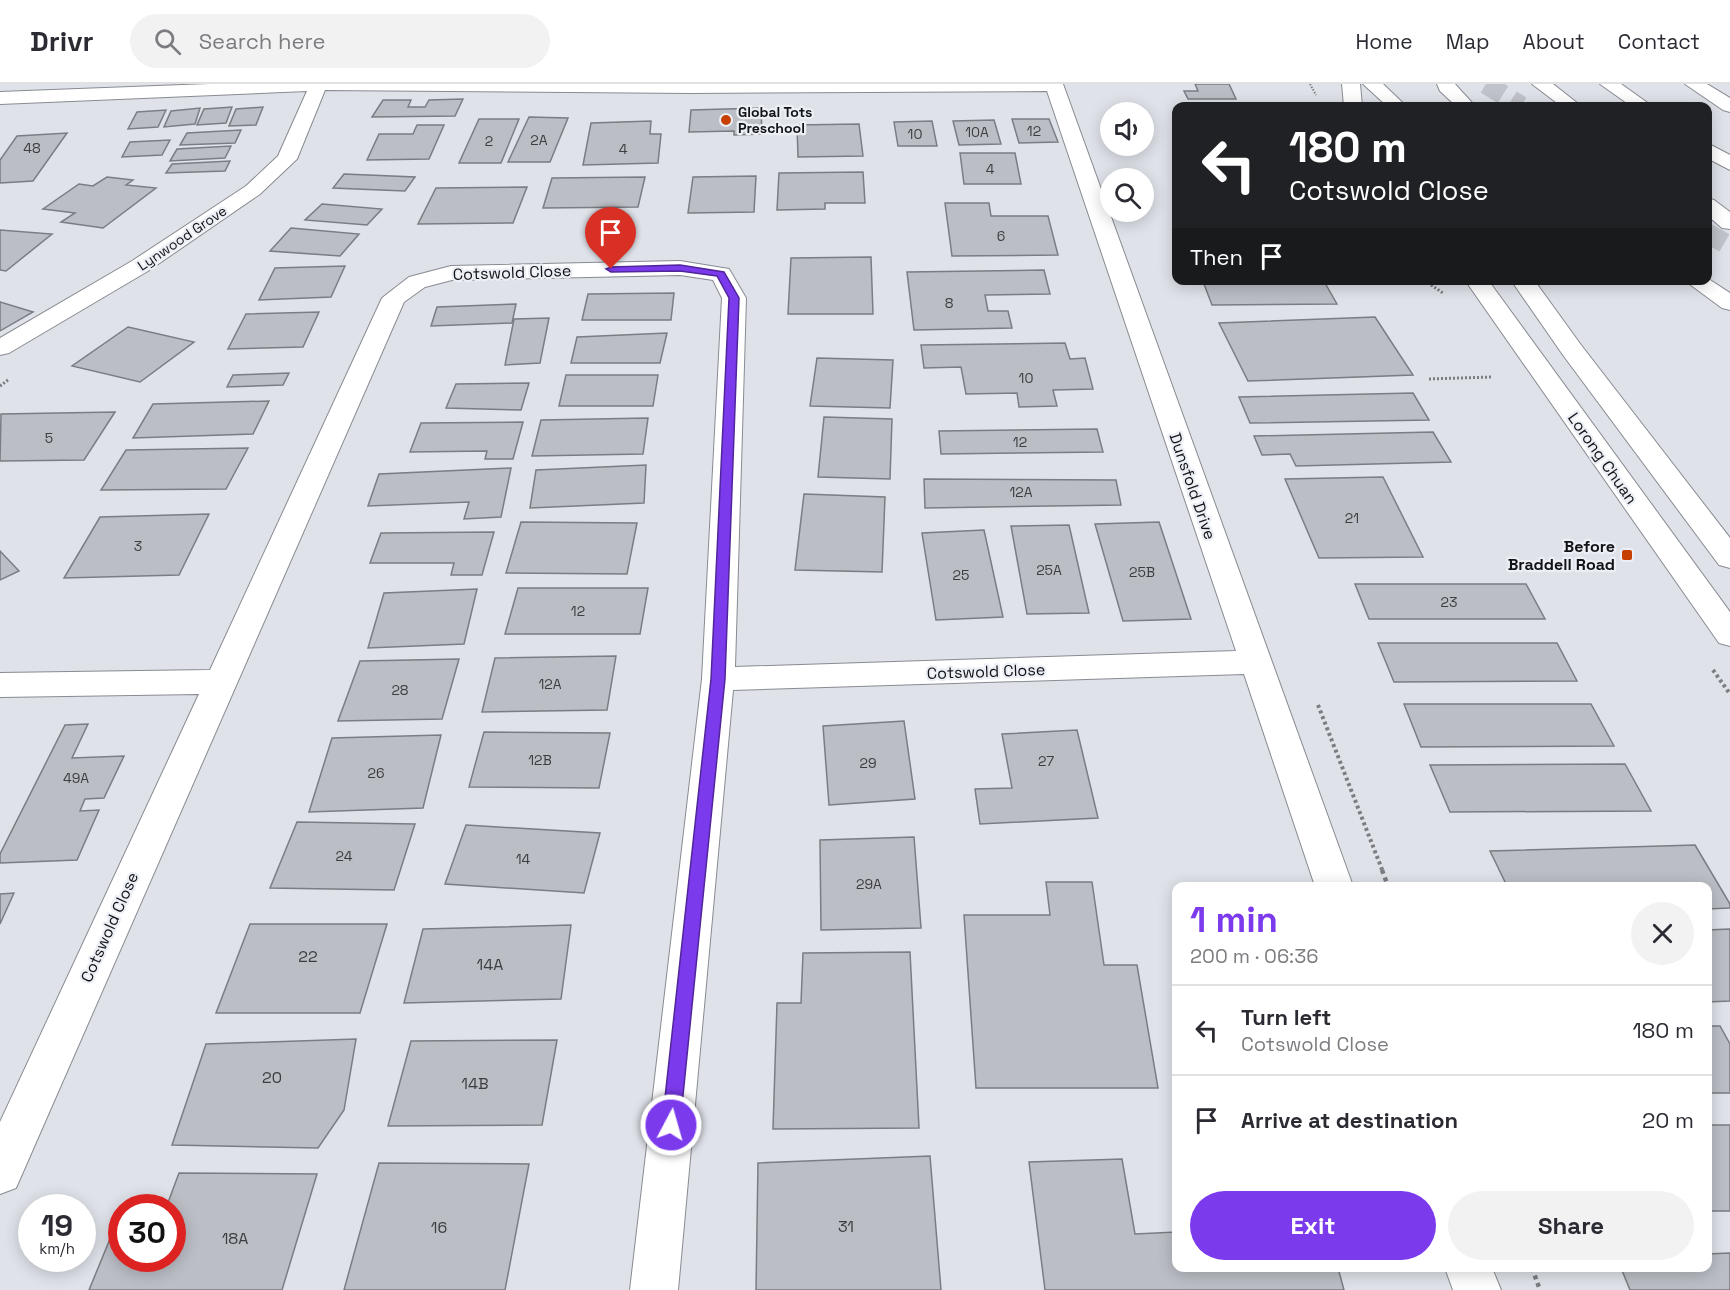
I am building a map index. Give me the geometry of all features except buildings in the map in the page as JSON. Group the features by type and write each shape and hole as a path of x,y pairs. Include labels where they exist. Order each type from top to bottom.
{"main road":[{"path":"1351,84 1353,102"},
{"path":"1372,84 1392,102"},
{"path":"1390,84 1410,102"},
{"path":"1446,84 1446,87 1461,102"},
{"path":"1541,84 1566,102"},
{"path":"1609,84 1636,102"},
{"path":"1694,84 1730,106"},
{"path":"0,98 319,85 668,88 1054,85"},
{"name":"Lynwood Grove","path":"0,348 140,266 253,190 287,159 319,85"},
{"name":"Dunsfold Drive","path":"1054,85 1333,882"},
{"path":"1712,152 1730,164"},
{"path":"1712,208 1730,224"},
{"name":"Cotswold Close","path":"0,1172 394,298 417,282 451,273 680,268 721,274 734,298 718,679 654,1290"},
{"name":"Lorong Chuan","path":"1480,285 1730,635"},
{"path":"1526,285 1730,558"},
{"path":"1703,285 1730,303"},
{"name":"Cotswold Close","path":"718,679 1254,662"},
{"path":"0,685 219,682"},
{"path":"1470,1272 1477,1290"}],"path":[{"path":"1429,379 1492,377"},
{"path":"1533,1272 1540,1290"}],"tunnel":[{"path":"1486,84 1515,102"},
{"path":"1712,236 1730,246"}],"place":[{"name":"Global Tots Preschool","path":"726,120"},
{"name":"Before Braddell Road","path":"1627,555"}],"route":[{"path":"611,269 680,268 721,274 734,298 718,679 671,1125"}]}
